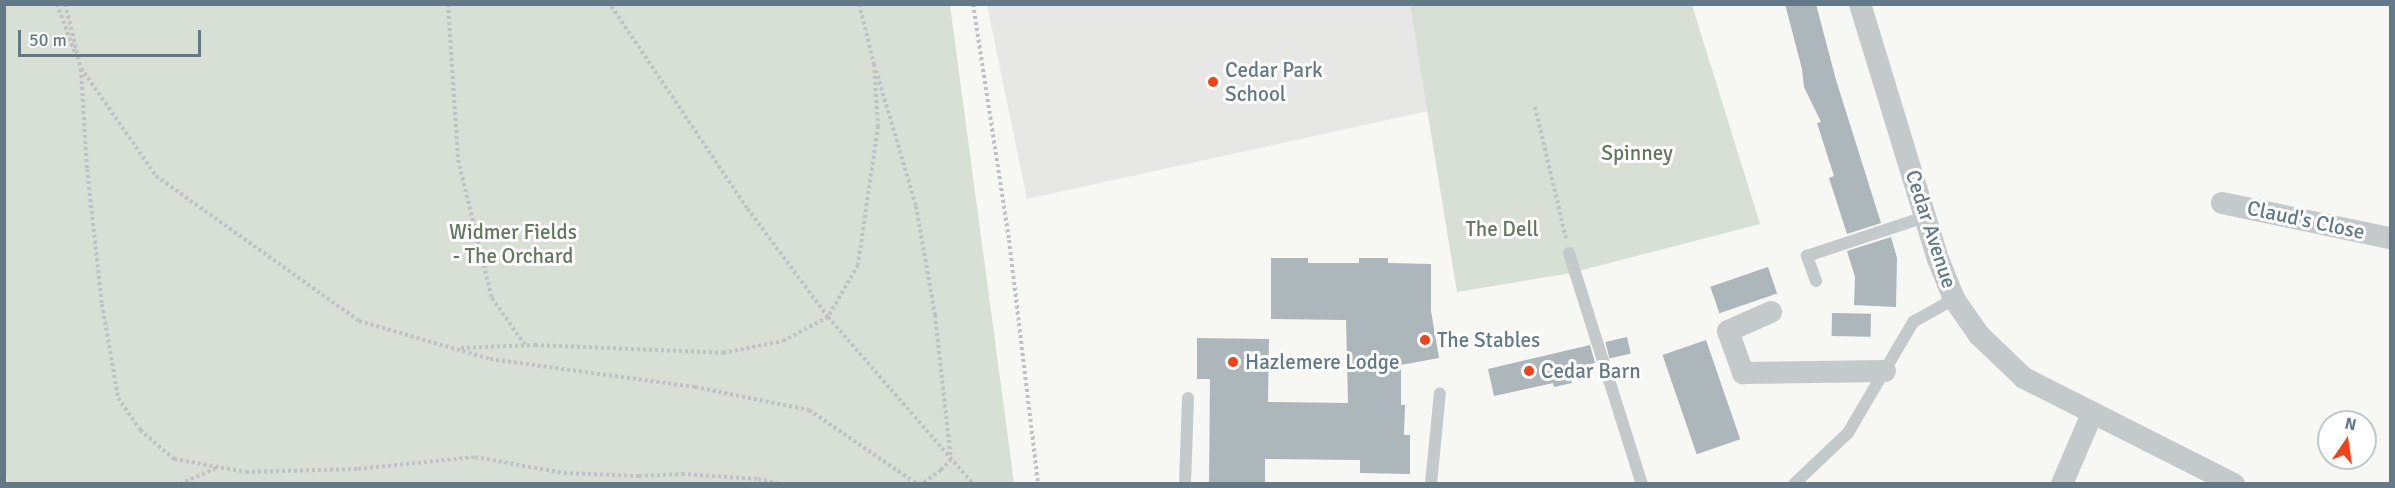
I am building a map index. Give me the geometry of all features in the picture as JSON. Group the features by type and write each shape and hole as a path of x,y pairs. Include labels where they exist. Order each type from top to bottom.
{"street":[{"name":"Cedar Avenue","path":"1860,4 1938,259 1954,299 1979,335 2024,378 2234,483"},
{"name":"Claud's Close","path":"2222,203 2391,238"},
{"path":"1771,312 1728,331 1743,373 1885,371"},
{"path":"2062,483 2092,414"}],"lane":[{"path":"1816,281 1806,256 1925,217"},
{"path":"1569,253 1642,483"},
{"path":"1794,483 1848,433 1913,322 1954,299"},
{"path":"1431,483 1440,393"},
{"path":"1185,483 1188,398"}],"path":[{"path":"57,4 81,69 156,176 359,321 490,359 695,387 809,410 917,483"},
{"path":"65,4 81,69 89,192 102,304 118,398 140,430 174,459 246,472 358,469 475,457 564,473 639,476 682,474 758,479 780,483"},
{"path":"448,4 459,160 492,298 525,345"},
{"path":"610,4 747,208 828,317 973,483"},
{"path":"859,4 874,64 916,206 935,315 951,459 941,470 922,483"},
{"path":"973,4 1009,240 1038,483"},
{"path":"456,349 525,345 723,352 783,341 828,317 858,265 878,126 874,64"},
{"path":"1535,107 1569,253"},
{"path":"180,483 218,467"}],"shaded area":[{"name":"Cedar Park School","path":"987,5 1410,5 1428,111 1027,199"}],"green space":[{"name":"Widmer Fields - The Orchard","path":"4,5 950,5 1014,483 7,483 4,465"},
{"name":"Spinney","path":"1410,5 1692,5 1760,224 1571,273 1457,292"}],"building":[{"path":"1785,4 1816,4 1836,80 1881,223 1847,234 1829,178 1834,176 1817,123 1821,122 1804,87 1802,69"},
{"path":"1891,237 1897,258 1896,307 1854,305 1855,277 1847,251"},
{"name":"Hazlemere Lodge","path":"1271,258 1308,258 1308,263 1359,263 1359,258 1388,258 1388,263 1431,264 1431,311 1439,358 1401,365 1401,405 1405,405 1404,435 1410,435 1410,474 1360,473 1360,460 1265,459 1265,482 1209,483 1210,379 1197,379 1197,338 1269,339 1268,402 1348,403 1346,320 1271,319"},
{"path":"1768,267 1777,293 1719,313 1710,287"},
{"path":"1832,313 1871,314 1871,337 1832,336"},
{"path":"1627,337 1631,354 1609,359 1606,342"},
{"path":"1706,340 1740,439 1697,454 1663,355"},
{"name":"Cedar Barn","path":"1590,345 1595,363 1569,369 1572,383 1554,387 1553,383 1494,396 1488,369"}],"place":[{"name":"Cedar Park School","path":"1213,82"},
{"name":"The Stables","path":"1425,340"},
{"name":"Hazlemere Lodge","path":"1233,362"},
{"name":"Cedar Barn","path":"1529,371"}],"park label":[{"name":"The Dell","path":"1502,229"}]}
